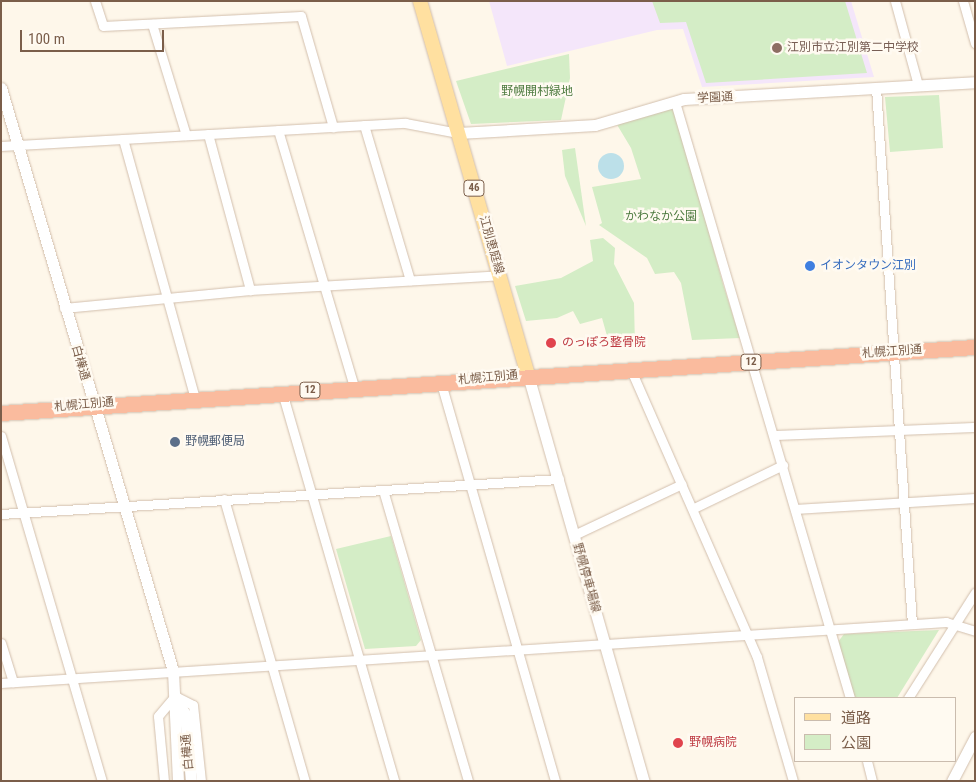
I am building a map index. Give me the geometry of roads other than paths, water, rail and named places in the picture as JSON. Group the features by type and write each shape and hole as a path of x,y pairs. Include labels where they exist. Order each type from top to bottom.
{"highway":[{"name":"札幌江別通","path":"1,413 92,403 195,398 975,347"}],"main road":[{"name":"江別恵庭線","path":"420,1 528,375"},
{"name":"学園通","path":"458,133 594,125 676,102 975,82"},
{"name":"白樺通","path":"1,88 92,403 173,671 178,781"},
{"name":"野幌停車場線","path":"528,375 644,781"},
{"name":"白樺通","path":"175,696 185,714 191,781"},
{"path":"952,781 975,737"}],"street":[{"path":"95,1 103,26 301,16 333,127"},
{"path":"895,1 918,86"},
{"path":"963,1 975,43"},
{"path":"152,24 186,136"},
{"path":"876,88 892,352 912,624"},
{"path":"676,102 850,697"},
{"path":"1,146 405,123 458,133"},
{"path":"364,125 410,280"},
{"path":"278,130 354,387"},
{"path":"208,134 250,290"},
{"path":"123,139 195,398"},
{"path":"64,308 168,300 250,290 500,275"},
{"path":"631,370 694,508 746,634 793,781"},
{"path":"441,382 555,781"},
{"path":"282,392 357,659 394,781"},
{"path":"774,435 975,427"},
{"path":"1,436 102,781"},
{"path":"694,508 783,466"},
{"path":"1,514 558,479"},
{"path":"574,535 682,484"},
{"path":"384,490 430,655 468,781"},
{"path":"795,509 975,498"},
{"path":"224,499 305,781"},
{"path":"909,697 975,593"},
{"path":"1,683 912,624 956,623 975,631"},
{"path":"1,643 13,682"},
{"path":"164,781 158,716 175,696 193,705 201,781"},
{"path":"867,762 872,781"}],"water":[{"path":"611,153 620,157 624,166 620,175 611,179 602,175 598,166 602,157"}],"place":[{"name":"江別市立江別第二中学校","path":"777,48"},
{"name":"イオンタウン江別","path":"810,266"},
{"name":"のっぽろ整骨院","path":"551,343"},
{"name":"野幌郵便局","path":"175,442"},
{"name":"野幌病院","path":"678,743"}],"park label":[{"name":"野幌開村緑地","path":"537,92"},
{"name":"かわなか公園","path":"661,217"}]}
